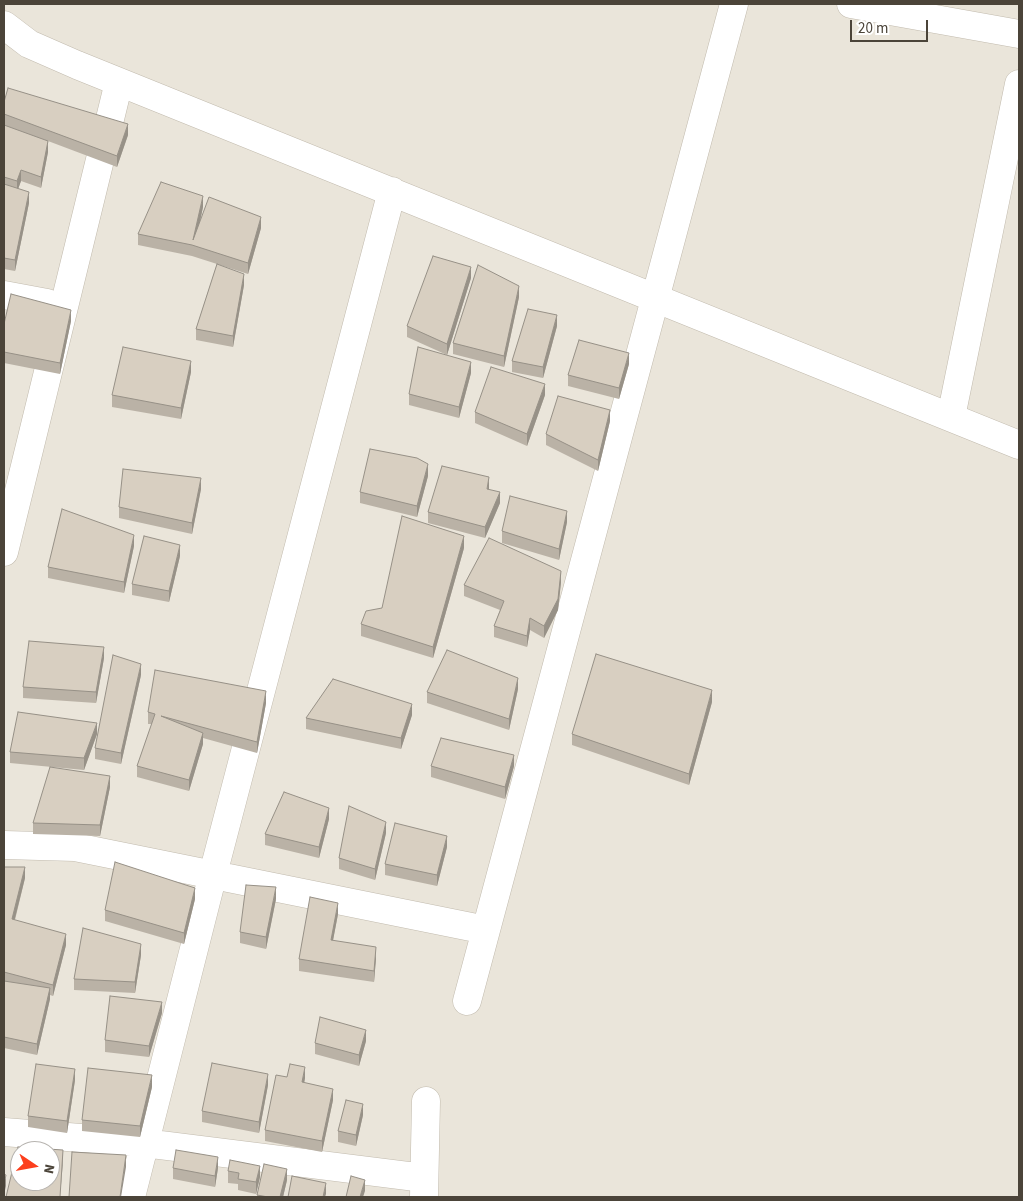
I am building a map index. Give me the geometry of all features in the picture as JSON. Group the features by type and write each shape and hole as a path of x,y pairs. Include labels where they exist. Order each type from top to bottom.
{"street":[{"path":"467,1001 734,4"},
{"path":"851,4 1019,34"},
{"path":"4,25 29,44"},
{"path":"4,37 29,44 1019,445"},
{"path":"4,546 119,82"},
{"path":"951,417 1019,84"},
{"path":"131,1197 213,874 392,192"},
{"path":"4,295 64,306"},
{"path":"4,845 75,847 486,930"},
{"path":"4,1132 144,1143 424,1188 426,1101"}],"shaded area":[{"path":"4,4 1019,4 1019,1197 4,1197"}],"building":[{"path":"8,88 128,124 117,156 4,114 4,102"},
{"path":"4,125 48,141 41,177 21,170 17,181 4,177"},
{"path":"161,182 203,196 193,240 209,197 261,217 248,263 192,245 138,234"},
{"path":"4,184 29,192 15,260 4,258"},
{"path":"433,256 471,267 447,344 407,326"},
{"path":"217,264 244,274 233,336 196,329"},
{"path":"478,265 519,286 504,356 453,343"},
{"path":"11,294 71,310 60,363 4,352 4,324"},
{"path":"528,309 557,315 543,367 512,361"},
{"path":"579,340 629,353 619,388 568,375"},
{"path":"123,347 191,361 181,408 112,395"},
{"path":"418,347 471,362 459,407 409,394"},
{"path":"491,367 545,384 527,434 475,412"},
{"path":"558,396 610,410 598,460 546,434"},
{"path":"370,449 417,458 428,464 417,506 360,492"},
{"path":"442,466 489,477 487,489 500,492 485,527 428,512"},
{"path":"123,469 201,478 192,523 119,507"},
{"path":"510,496 567,511 559,549 502,531"},
{"path":"62,509 134,535 124,582 48,567"},
{"path":"402,516 464,536 433,647 361,624 366,611 382,608"},
{"path":"144,536 180,545 169,591 132,584"},
{"path":"489,538 561,571 558,599 544,626 530,618 527,636 494,626 504,601 464,585"},
{"path":"29,641 104,647 96,692 23,687"},
{"path":"447,650 518,678 509,719 427,692"},
{"path":"596,654 712,690 689,774 572,734"},
{"path":"113,655 141,664 121,753 95,748"},
{"path":"155,670 266,691 257,742 161,716 203,733 189,780 137,766 155,714 148,712"},
{"path":"333,679 412,704 401,738 306,718"},
{"path":"18,712 97,723 84,758 10,752"},
{"path":"441,738 514,755 505,787 431,766"},
{"path":"50,767 110,776 100,825 33,823"},
{"path":"284,792 329,808 319,847 265,834"},
{"path":"349,806 386,822 375,869 339,858"},
{"path":"395,823 447,836 437,875 385,864"},
{"path":"115,862 195,888 184,933 105,910"},
{"path":"4,867 25,867 12,919 66,934 53,985 4,972"},
{"path":"246,885 276,887 266,937 240,932"},
{"path":"310,897 338,903 331,940 376,947 374,971 299,959"},
{"path":"83,928 141,944 135,982 74,979"},
{"path":"4,981 50,988 37,1044 4,1037"},
{"path":"110,996 162,1002 149,1046 105,1040"},
{"path":"320,1017 366,1030 359,1055 315,1043"},
{"path":"212,1063 268,1074 259,1122 202,1111"},
{"path":"36,1064 75,1069 67,1121 28,1116"},
{"path":"290,1064 305,1067 302,1082 333,1089 322,1141 265,1130 276,1075 287,1077"},
{"path":"88,1068 152,1075 140,1126 82,1120"},
{"path":"346,1100 363,1104 356,1135 338,1131"},
{"path":"60,1150 63,1150 60,1197 6,1197 10,1180 10,1191 60,1191"},
{"path":"176,1150 218,1157 215,1176 173,1168"},
{"path":"72,1152 126,1155 120,1197 69,1197"},
{"path":"230,1160 260,1166 256,1182 238,1179 239,1173 228,1171"},
{"path":"264,1164 287,1169 280,1197 257,1195"},
{"path":"292,1176 326,1183 323,1197 288,1197"},
{"path":"351,1176 365,1180 360,1197 346,1197"}]}
